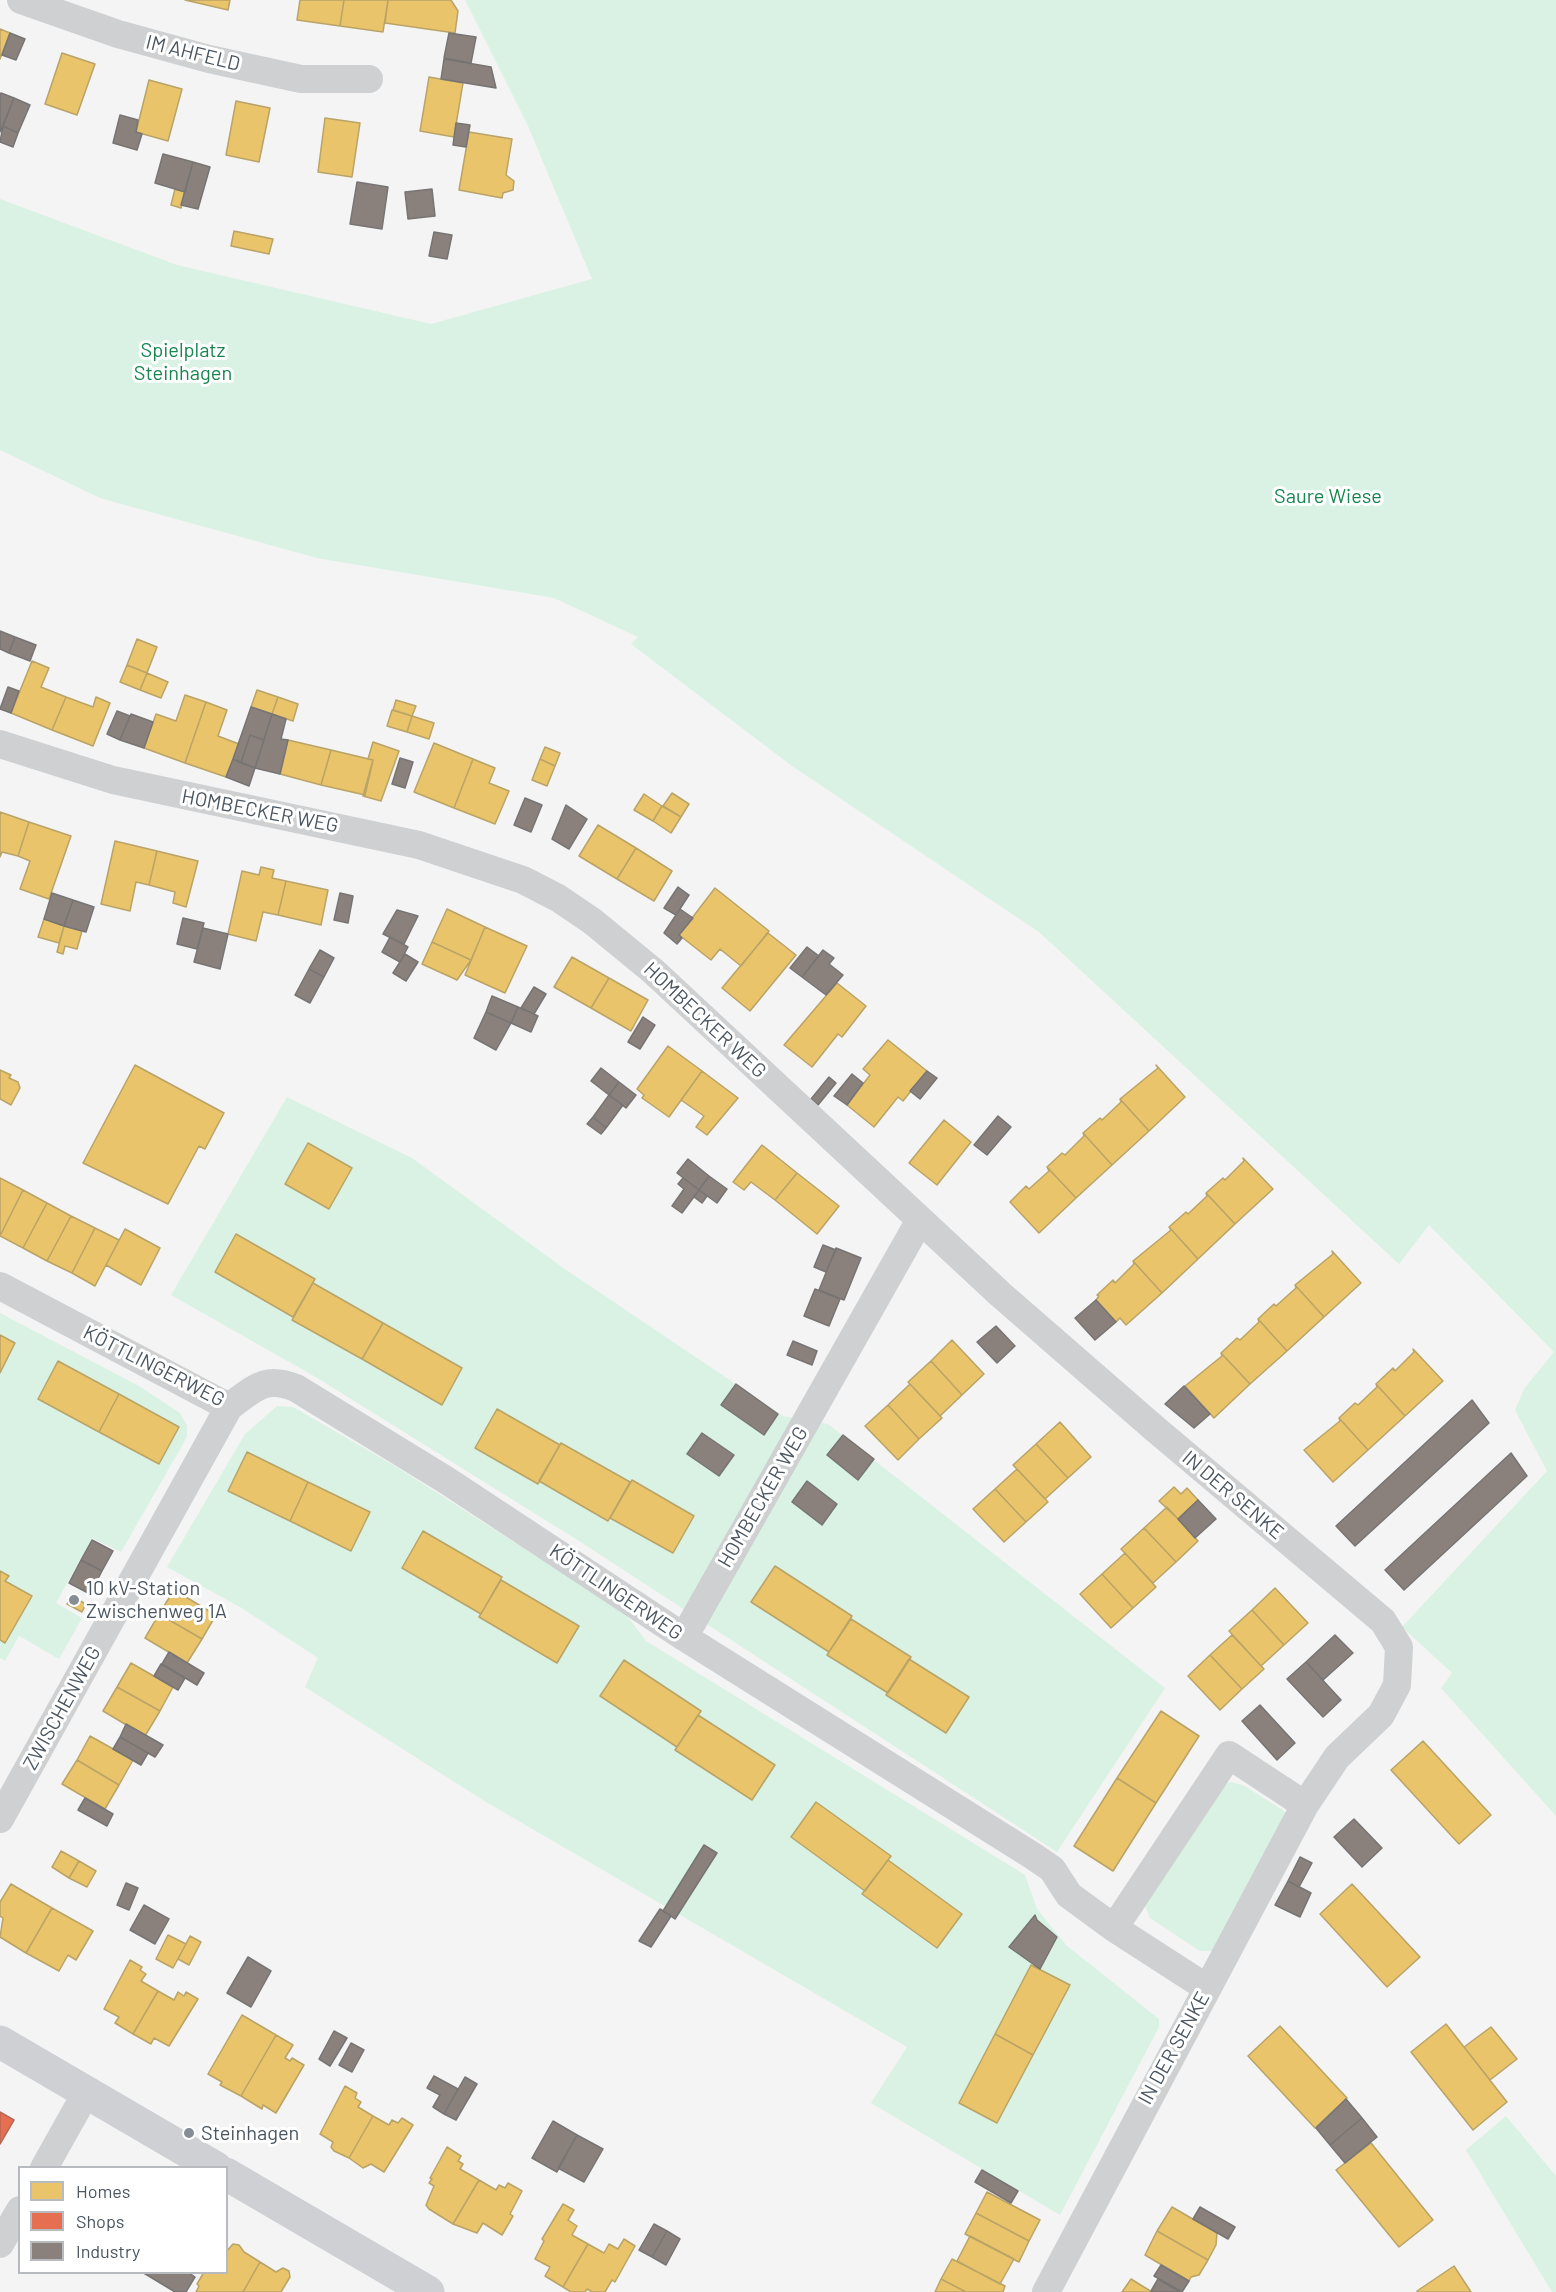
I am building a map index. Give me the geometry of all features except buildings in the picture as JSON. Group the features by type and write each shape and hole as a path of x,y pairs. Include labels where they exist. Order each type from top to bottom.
{"street":[{"name":"IM AHFELD","path":"21,0 118,34 220,62 301,79 369,79"},
{"name":"HOMBECKER WEG","path":"0,744 113,780 419,845 532,885 592,921 653,971 921,1220 684,1637"},
{"name":"IN DER SENKE","path":"921,1220 1154,1428 1383,1622 1399,1647 1397,1685 1381,1715 1337,1757 1305,1805 1046,2292"},
{"name":"KÖTTLINGERWEG","path":"0,1286 229,1407 262,1384 279,1381 296,1389 446,1480 684,1637 1052,1869 1069,1895 1114,1928 1207,1988"},
{"name":"ZWISCHENWEG","path":"0,1819 229,1407"},
{"path":"1114,1928 1229,1755 1305,1805"},
{"path":"0,2042 213,2166"},
{"path":"45,2166 86,2093"},
{"path":"228,2175 428,2292"},
{"path":"0,2244 18,2213"}],"green space":[{"path":"465,0 1556,0 1556,1816 1441,1688 1452,1673 1402,1627 1547,1471 1515,1410 1524,1389 1554,1352 1429,1225 1399,1264 1039,932 792,766 631,644 638,637 554,598 317,558 100,498 0,450 0,199 177,265 431,324 592,279 528,126"},
{"path":"287,1097 412,1158 562,1267 783,1416 828,1424 1165,1688 1057,1852 579,1541 314,1376 171,1295"},
{"path":"0,1313 139,1386 180,1413 187,1426 187,1437 121,1552 92,1538 56,1603 82,1618 59,1659 19,1636 5,1661 0,1658"},
{"path":"277,1406 293,1407 395,1466 625,1613 646,1641 1025,1875 1037,1909 1066,1945 1159,2019 1159,2027 1060,2215 871,2103 907,2047 486,1802 305,1687 318,1658 240,1607 167,1567 245,1434"},
{"path":"1230,1782 1243,1785 1284,1811 1288,1825 1215,1951 1200,1951 1150,1918 1143,1901 1213,1792"},
{"path":"1506,2116 1556,2176 1556,2292 1552,2292 1466,2150"}],"place":[{"name":"10 kV-Station Zwischenweg 1A","path":"74,1600"},
{"name":"Steinhagen","path":"189,2133"}],"park label":[{"name":"Spielplatz Steinhagen","path":"183,362"},
{"name":"Saure Wiese","path":"1328,496"}]}
